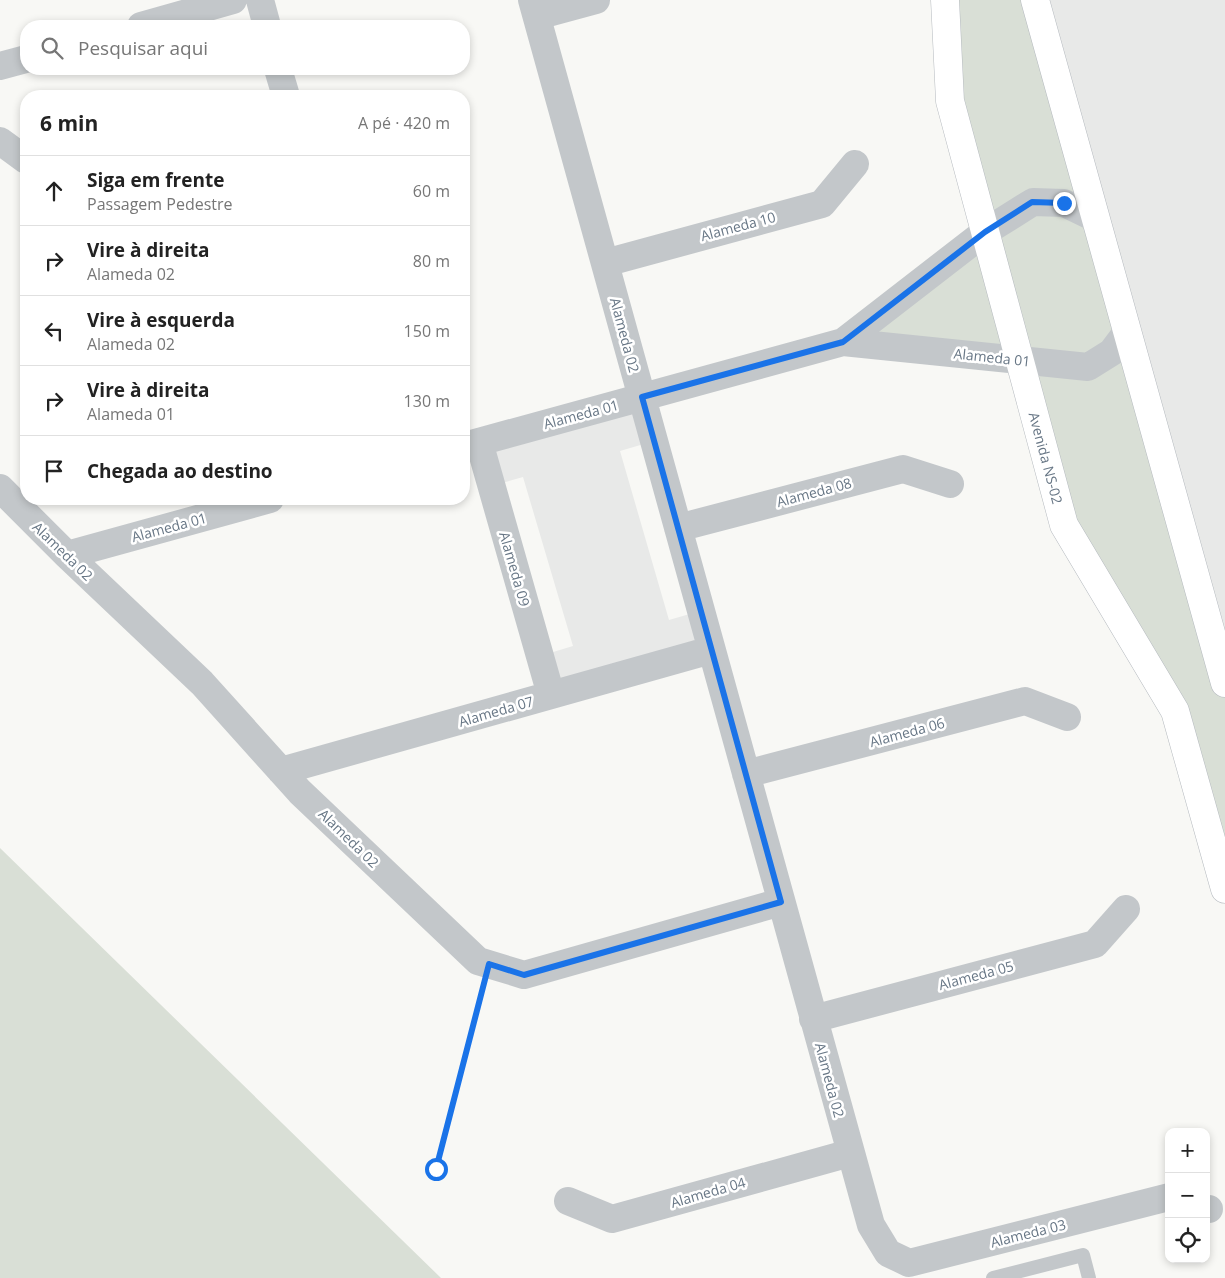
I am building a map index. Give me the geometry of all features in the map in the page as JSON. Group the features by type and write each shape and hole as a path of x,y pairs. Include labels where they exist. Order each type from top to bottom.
{"street":[{"path":"162,20 233,0"},
{"path":"260,0 265,20"},
{"path":"534,8 596,0"},
{"name":"Avenida NS-02","path":"945,0 950,101 1064,525 1175,711 1225,889"},
{"path":"1035,0 1225,682"},
{"name":"Alameda 02","path":"534,8 850,1153 871,1225 888,1253"},
{"path":"0,66 20,61"},
{"path":"280,75 284,90"},
{"path":"0,141 20,156"},
{"name":"Alameda 10","path":"605,263 822,204 855,164"},
{"name":"Alameda 01","path":"843,342 985,232 1032,202 1064,203 1095,218"},
{"name":"Alameda 01","path":"472,444 843,342 1088,367 1112,352 1127,332"},
{"name":"Alameda 09","path":"472,444 551,695"},
{"name":"Alameda 08","path":"678,528 903,469 950,484"},
{"name":"Alameda 02","path":"0,488 67,555 202,683 300,792 478,961 524,975 781,902"},
{"name":"Alameda 01","path":"67,555 248,505"},
{"name":"Alameda 07","path":"281,771 711,650"},
{"name":"Alameda 06","path":"746,774 1025,700 1067,717"},
{"name":"Alameda 05","path":"813,1019 1095,944 1126,909"},
{"name":"Alameda 04","path":"568,1201 612,1219 850,1153"},
{"name":"Alameda 03","path":"888,1253 909,1263 1165,1198"}],"lane":[{"path":"993,1278 1083,1255 1089,1278"}],"path":[{"path":"436,1169 489,964"}],"shaded area":[{"path":"945,0 1035,0 1225,683 1225,889 1175,711 1064,525 1020,360 843,342 985,232"},
{"path":"1035,0 1225,0 1225,683"},
{"path":"642,397 654,441 620,451 669,620 700,611 711,650 551,695 540,656 573,646 523,477 492,486 479,442"},
{"path":"0,848 441,1278 0,1278"}],"route":[{"path":"436,1169 489,964 524,975 781,902 642,397 843,342 985,232 1032,202 1064,203"}]}
